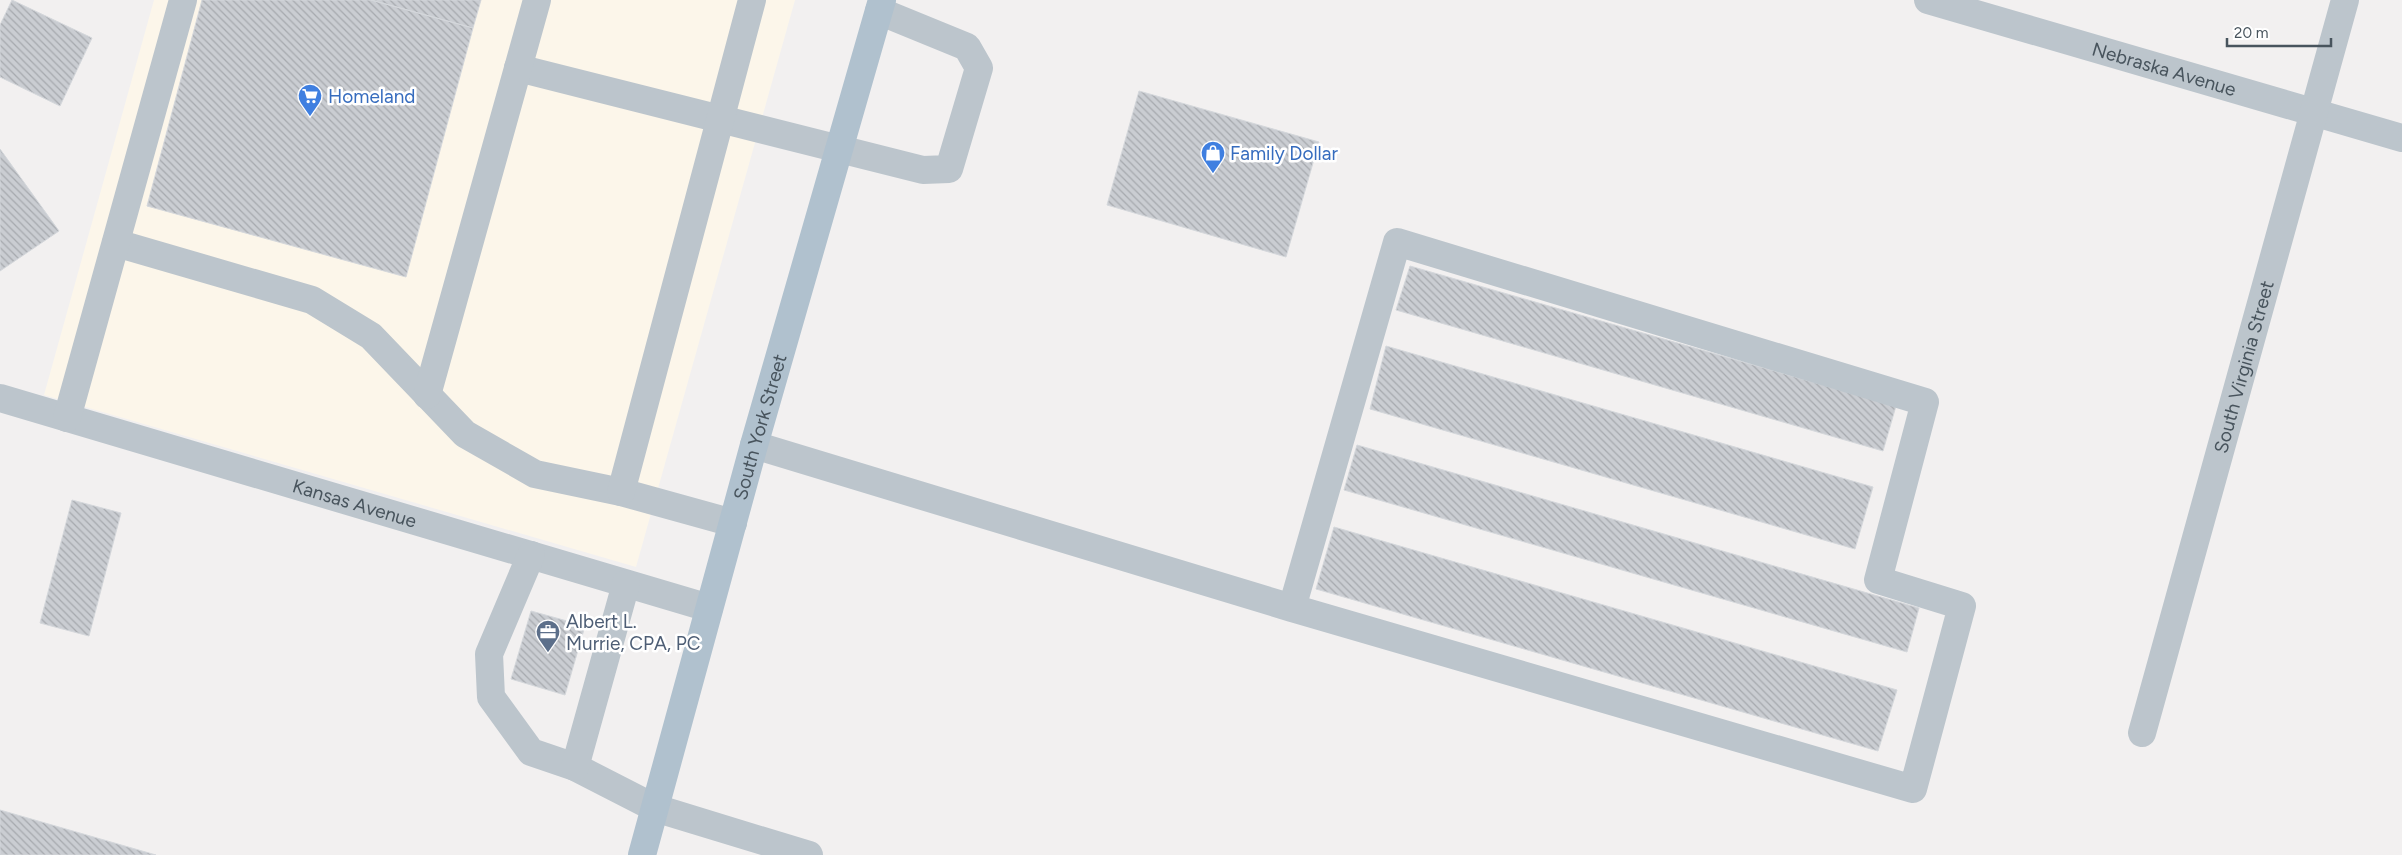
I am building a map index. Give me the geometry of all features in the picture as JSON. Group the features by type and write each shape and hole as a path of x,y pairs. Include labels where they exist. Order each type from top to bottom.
{"main road":[{"name":"South York Street","path":"642,855 754,445 881,6"}],"street":[{"path":"67,418 183,0"},
{"path":"428,395 537,0"},
{"path":"621,492 752,0"},
{"name":"Nebraska Avenue","path":"1928,0 2314,114 2402,138"},
{"name":"South Virginia Street","path":"2142,732 2345,0"},
{"path":"518,68 923,170 949,169 979,68 967,47 881,6"},
{"path":"754,445 1292,608 1913,789 1962,606 1878,580 1925,402 1397,242 1292,608"},
{"path":"116,243 312,300 371,336 465,434 535,474 621,492 733,523"},
{"name":"Kansas Avenue","path":"0,398 709,608"},
{"path":"531,555 489,654 491,696 531,752 575,767 655,808 809,855"},
{"path":"575,767 626,584"}],"shaded area":[{"path":"154,0 795,0 636,567 44,395"}],"building":[{"path":"12,0 92,38 60,106 0,77 0,25"},
{"name":"Homeland","path":"202,0 371,0 473,28 406,277 147,206"},
{"path":"371,0 481,0 473,28"},
{"name":"Family Dollar","path":"1139,91 1319,142 1286,257 1107,205"},
{"path":"0,149 59,231 0,271"},
{"path":"1410,266 1896,406 1883,451 1396,310"},
{"path":"1386,346 1873,487 1855,549 1370,409"},
{"path":"1357,445 1919,608 1907,652 1344,490"},
{"path":"72,500 121,513 89,636 40,623"},
{"path":"1334,527 1897,690 1878,751 1316,589"},
{"name":"Albert L. Murrie, CPA, PC","path":"531,611 585,626 565,695 511,679"},
{"path":"0,810 156,855 0,855"}],"place":[{"name":"Homeland","path":"310,117"},
{"name":"Family Dollar","path":"1213,174"},
{"name":"Albert L. Murrie, CPA, PC","path":"548,653"}]}
